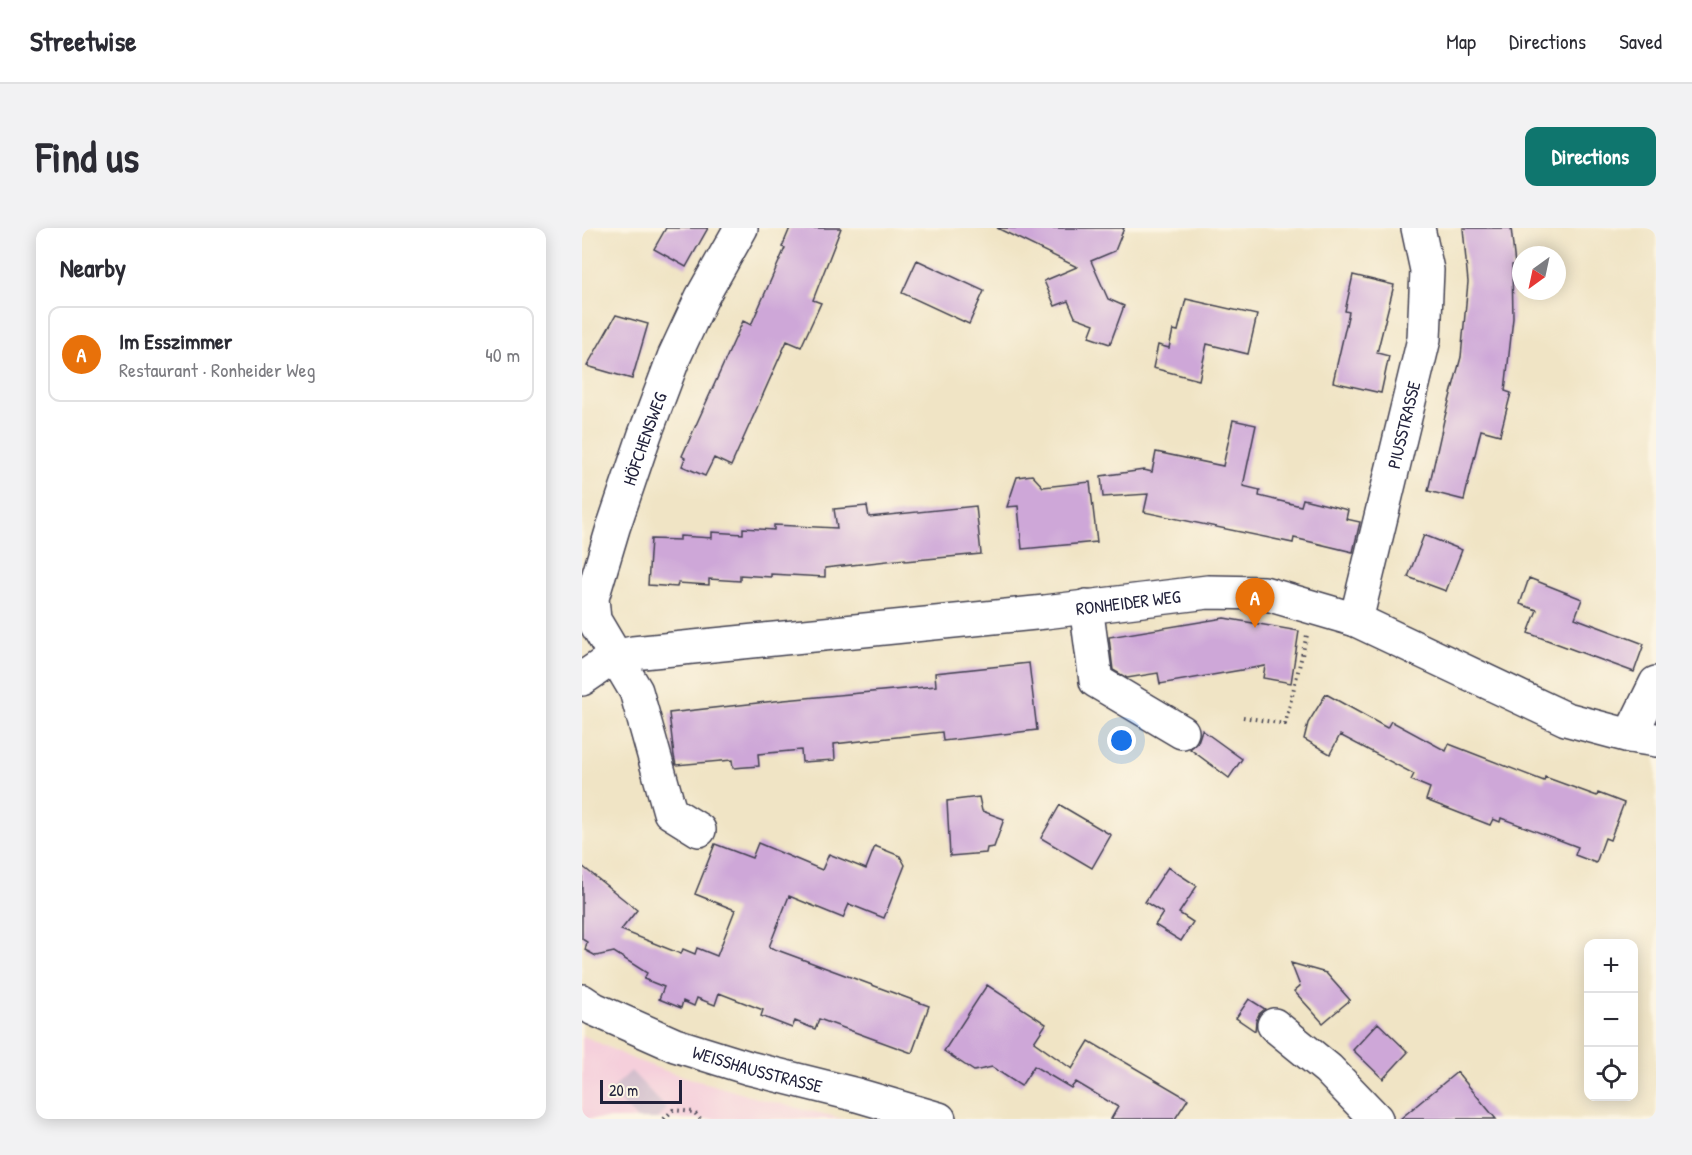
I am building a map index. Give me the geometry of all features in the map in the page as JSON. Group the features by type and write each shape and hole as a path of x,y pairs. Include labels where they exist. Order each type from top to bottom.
{"street":[{"name":"HÖFCHENSWEG","path":"699,830 670,812 636,691 594,620 592,598 645,434 674,357 702,297 741,228"},
{"name":"PIUSSTRASSE","path":"1356,620 1424,339 1427,270 1418,228"},
{"name":"RONHEIDER WEG","path":"582,679 614,657 633,653 1208,592 1264,593 1356,620 1566,719 1643,738"},
{"path":"1086,606 1096,681 1182,732"},
{"path":"1643,738 1656,683"},
{"name":"WEISSHAUSSTRASSE","path":"582,1001 594,1009 675,1045 749,1068 868,1098 939,1119"},
{"path":"1274,1025 1328,1069 1376,1119"}],"path":[{"path":"1243,717 1286,724 1300,665"},
{"path":"663,1119 673,1110 694,1112 700,1119"}],"shaded area":[{"path":"582,1035 633,1059 666,1071 764,1100 844,1119 582,1119"},
{"path":"631,1071 667,1109 657,1119 637,1119 610,1091"}],"building":[{"path":"666,228 708,228 686,267 654,249"},
{"path":"790,228 841,228 813,300 821,303 801,347 787,341 731,466 714,458 705,476 682,466 685,458 682,456 743,321 751,325 785,248 782,247"},
{"path":"997,228 1124,228 1115,251 1091,261 1108,299 1124,306 1110,344 1089,337 1094,324 1075,317 1068,301 1055,306 1044,281 1077,267"},
{"path":"1463,228 1511,228 1513,318 1505,391 1511,393 1500,435 1481,430 1464,500 1428,491 1461,357 1468,282"},
{"path":"917,260 984,291 969,324 902,293"},
{"path":"1353,275 1394,285 1377,353 1389,356 1381,393 1333,382 1349,312 1345,311"},
{"path":"1186,299 1257,315 1248,354 1207,344 1199,380 1153,368 1158,345 1169,348 1173,330 1178,331"},
{"path":"616,315 648,324 632,379 587,366"},
{"path":"1233,420 1256,425 1243,486 1260,490 1259,496 1301,506 1303,499 1348,510 1346,519 1360,522 1353,552 1294,538 1293,543 1144,512 1148,494 1103,497 1101,476 1144,470 1152,472 1156,452 1223,466"},
{"path":"1032,475 1043,487 1090,482 1097,542 1022,549 1018,506 1007,507 1017,477"},
{"path":"867,506 869,517 976,506 981,554 905,561 905,559 825,568 825,577 740,575 740,581 709,579 709,585 678,583 677,587 648,585 651,539 680,540 680,536 712,538 712,532 743,534 743,528 774,530 774,525 837,528 834,509"},
{"path":"1424,535 1462,550 1446,591 1408,577"},
{"path":"1529,578 1582,599 1575,618 1644,644 1634,672 1528,633 1537,610 1520,604"},
{"path":"1224,618 1299,631 1291,683 1263,678 1265,666 1160,684 1158,673 1127,678 1113,670 1109,637"},
{"path":"1029,663 1037,730 943,741 942,732 834,744 835,760 802,762 801,750 758,754 759,766 733,768 732,760 676,765 669,713 936,686 935,673"},
{"path":"1326,694 1387,728 1391,721 1446,751 1449,744 1544,781 1545,777 1624,803 1610,840 1605,838 1596,863 1575,855 1578,847 1501,818 1500,822 1493,819 1490,825 1426,800 1430,788 1411,780 1414,774 1340,735 1330,754 1304,739 1308,723"},
{"path":"1202,730 1242,759 1229,778 1190,749 1198,742"},
{"path":"979,797 982,811 1004,819 994,847 987,848 986,853 950,856 947,801"},
{"path":"1060,805 1111,835 1092,868 1041,838"},
{"path":"758,843 822,870 829,854 866,869 875,846 900,856 905,865 884,918 849,904 843,918 789,896 769,947 929,1006 912,1053 819,1019 815,1029 795,1021 792,1028 761,1016 763,1010 719,993 715,1005 697,998 694,1006 683,1001 681,1008 659,999 664,987 644,979 647,973 614,952 596,956 585,950 587,942 582,939 582,866 637,910 621,930 681,954 683,949 695,954 697,948 717,956 735,910 695,894 715,844 752,858"},
{"path":"1168,867 1197,886 1179,913 1193,922 1181,941 1155,925 1163,913 1145,902"},
{"path":"1291,963 1326,973 1350,1000 1323,1023 1294,991 1300,986"},
{"path":"987,985 1046,1024 1034,1042 1072,1069 1089,1041 1188,1099 1175,1119 1111,1119 1118,1107 1076,1082 1071,1088 1034,1066 1021,1086 992,1067 974,1071 944,1051"},
{"path":"1249,999 1265,1009 1259,1014 1255,1031 1236,1018"},
{"path":"1378,1023 1408,1052 1383,1079 1353,1050"},
{"path":"1457,1072 1496,1119 1400,1119"}],"place":[{"name":"Im Esszimmer","path":"1255,628"}]}
